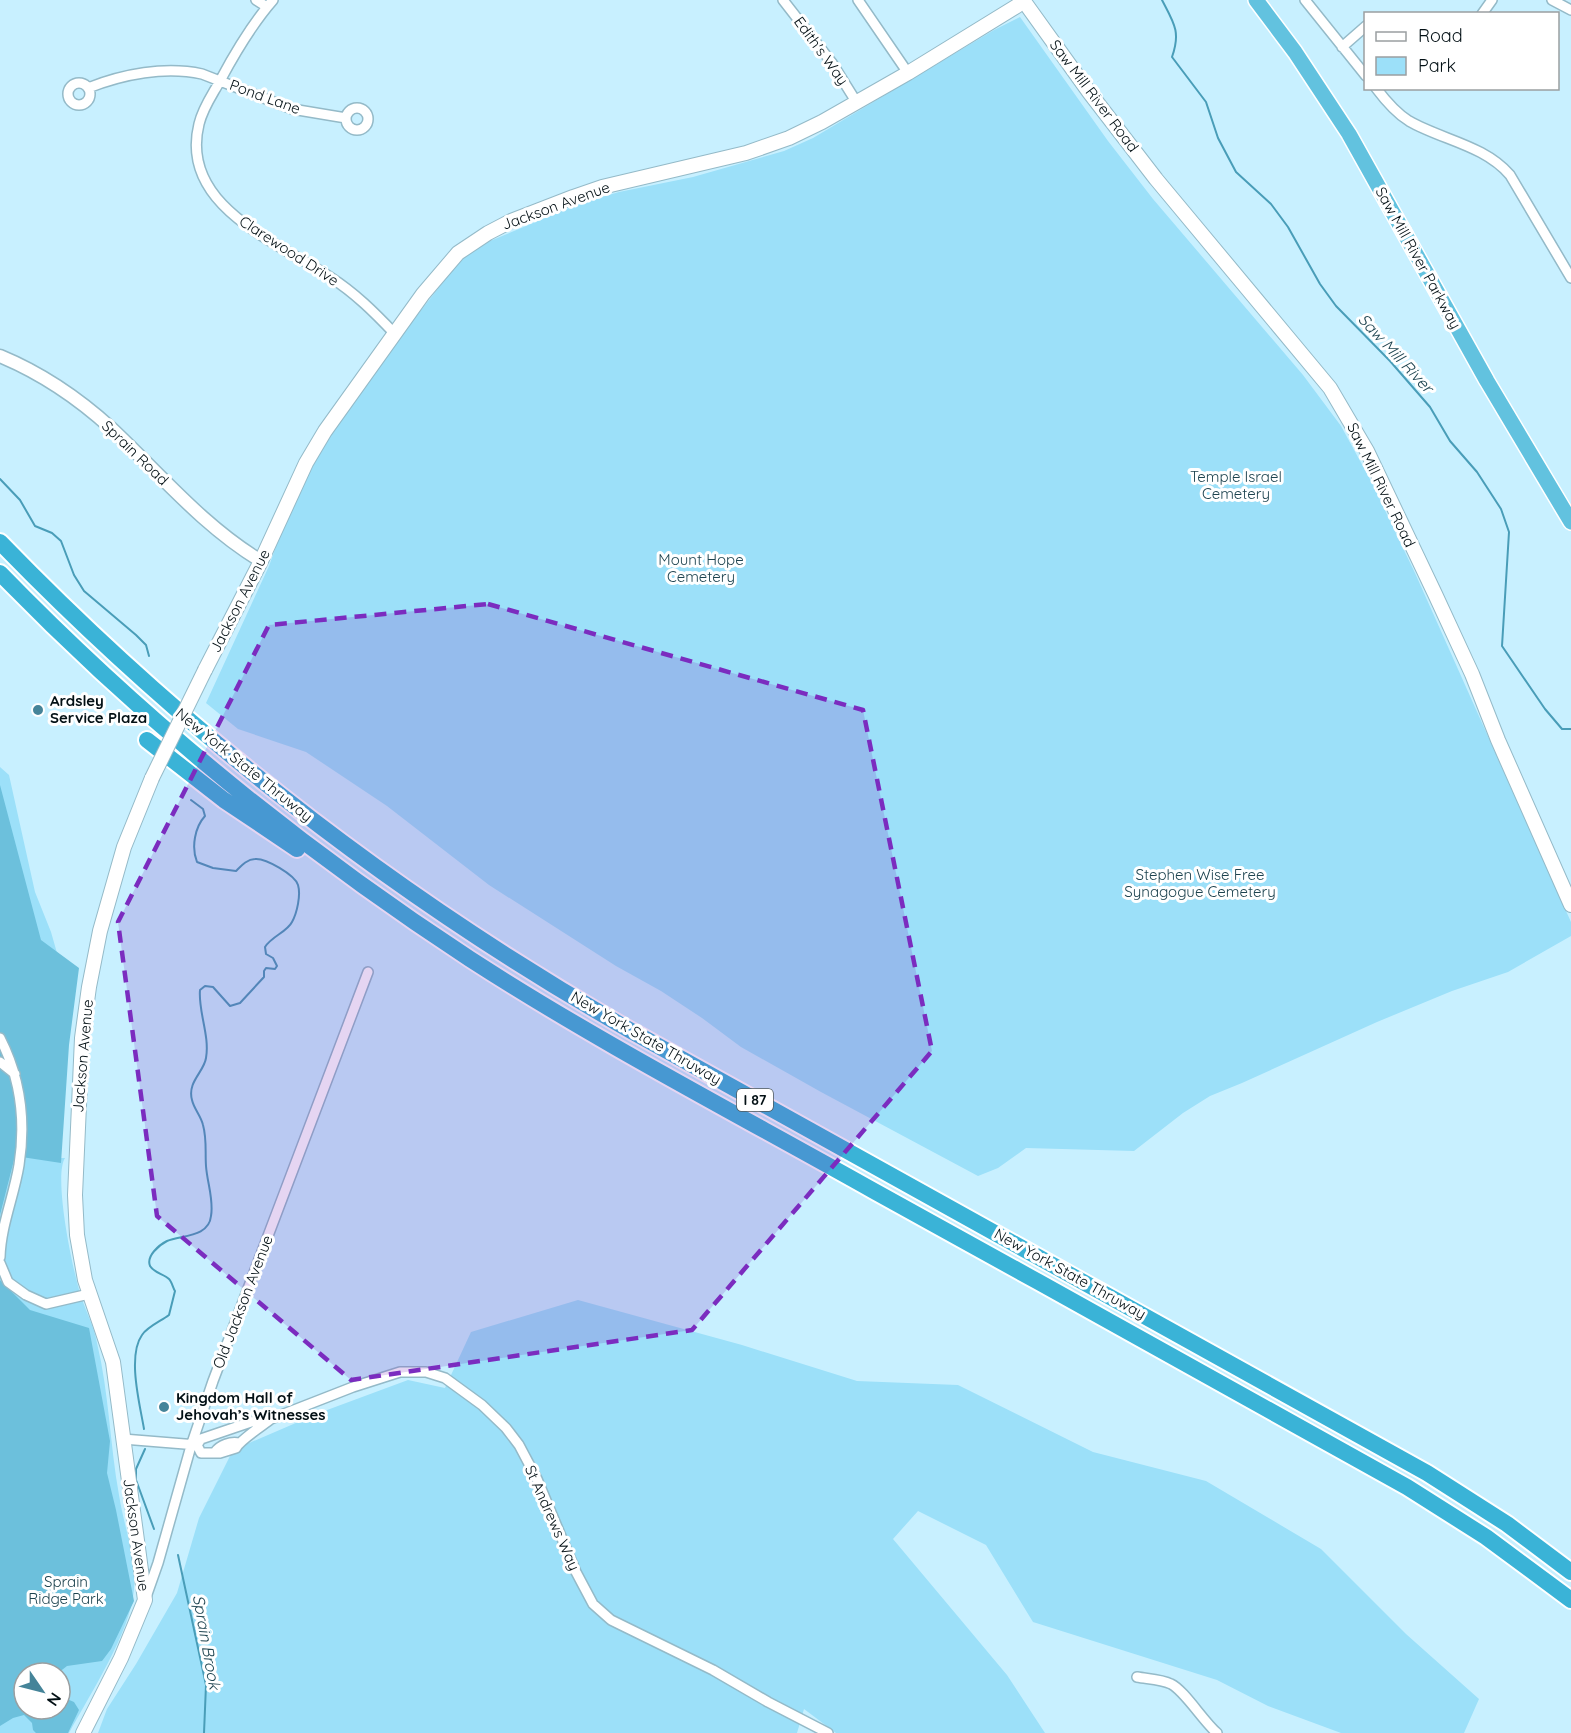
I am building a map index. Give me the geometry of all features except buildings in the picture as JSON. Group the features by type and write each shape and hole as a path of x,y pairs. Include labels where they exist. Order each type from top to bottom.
{"highway":[{"name":"Saw Mill River Parkway","path":"1256,0 1295,52 1349,134 1486,381 1571,522"},
{"name":"Saw Mill River Parkway","path":"1269,0 1324,76 1358,129 1484,357 1571,502"},
{"name":"New York State Thruway","path":"0,542 111,651 213,741 335,838 463,928 624,1026 1418,1468 1498,1518 1571,1572"},
{"name":"New York State Thruway","path":"0,573 78,651 187,748 291,832 392,906 495,975 603,1040 1407,1487 1486,1537 1571,1600"},
{"path":"147,740 200,783 248,816 299,850 392,906"}],"main road":[{"name":"Jackson Avenue","path":"146,1600 112,1362 89,1294 77,1235 75,1195 84,1028 89,987 105,913 124,847 152,778 261,561 306,463 320,439 449,262 488,233 511,221 602,187 767,147 814,126 908,74 1017,6 1022,0"},
{"name":"Saw Mill River Road","path":"1022,0 1156,180 1330,388 1367,451 1435,594 1472,674 1498,740 1571,905"},
{"name":"Old Jackson Avenue","path":"83,1733 122,1658 146,1600"}],"street":[{"path":"255,0 270,4"},
{"name":"Edith's Way","path":"783,0 832,63 857,103"},
{"path":"858,0 908,74"},
{"path":"1305,0 1364,75"},
{"path":"1552,0 1571,9"},
{"name":"Clarewood Drive","path":"270,4 231,58 204,108 197,136 199,168 208,189 225,209 332,278 364,302 395,334"},
{"path":"1342,47 1364,27"},
{"name":"Pond Lane","path":"88,88 114,78 154,72 192,72 292,109 346,118"},
{"path":"1378,90 1401,115 1418,125 1458,141 1504,168 1571,278"},
{"name":"Sprain Road","path":"0,356 33,372 89,410 209,523 236,545 261,561"},
{"name":"Old Jackson Avenue","path":"146,1600 213,1381 368,972"},
{"path":"0,1038 16,1076 23,1130 19,1166 0,1239 0,1257"},
{"path":"0,1062 16,1076"},
{"path":"0,1263 8,1282 26,1295 46,1304 89,1294"},
{"name":"St Andrews Way","path":"216,1450 220,1453 236,1448 238,1443 271,1419 353,1387 400,1372 426,1372 444,1378 488,1410 519,1445 537,1479 576,1572 593,1604 611,1620 713,1670 828,1733"},
{"name":"St Andrews Way","path":"194,1446 201,1439 232,1428 260,1419 271,1419"},
{"path":"232,1428 238,1443"},
{"path":"123,1439 194,1446 201,1453 216,1450 214,1435"},
{"path":"1137,1677 1164,1682 1178,1689 1217,1733"}],"highlighted area":[{"path":"488,604 863,710 932,1051 692,1330 351,1380 157,1216 118,922 269,625"}],"green space":[{"name":"Mount Hope Cemetery","path":"1020,17 1108,141 1153,199 1303,375 1341,426 1371,481 1415,573 1571,922 1571,936 1508,972 1452,991 1377,1022 1210,1096 1183,1113 1134,1151 1026,1148 998,1168 978,1176 741,1047 661,991 616,966 489,885 387,806 306,752 238,729 206,703 269,566 289,510 330,427 465,257 490,241 581,203 619,192 693,177 784,151 813,138 994,30"},
{"name":"Sprain Ridge Park","path":"0,767 9,775 35,892 57,953 41,1158 65,1158 61,1184 69,1247 101,1362 116,1476 134,1577 134,1589 126,1624 98,1682 69,1733 0,1733"},
{"path":"0,785 41,940 79,968 69,1045 61,1163 15,1156 0,1215"},
{"path":"0,1280 30,1310 89,1328 110,1441 107,1473 134,1601 111,1649 102,1661 72,1665 72,1661 12,1661 12,1719 0,1726"},
{"path":"578,1300 742,1345 857,1381 958,1385 1093,1452 1206,1481 1321,1549 1406,1634 1479,1699 1464,1733 1341,1733 1268,1706 1217,1680 1033,1622 986,1545 918,1511 893,1539 1007,1675 1045,1733 836,1733 804,1709 797,1733 98,1733 107,1709 177,1593 199,1518 233,1450 319,1413 408,1380 445,1388 471,1332"},
{"path":"72,1701 79,1710 68,1733 36,1733 30,1721 72,1721"}],"waterway":[{"name":"Saw Mill River","path":"1162,0 1175,28 1176,41 1172,57 1206,102 1218,138 1236,172 1271,204 1288,227 1320,284 1336,306 1390,361 1430,407 1450,441 1477,472 1501,509 1509,532 1502,646 1545,709 1562,729 1571,729"},
{"name":"Sprain Brook","path":"0,479 20,500 35,526 52,533 61,541 74,575 84,591 136,635 146,645 149,656"},
{"name":"Sprain Brook","path":"144,1429 136,1381 135,1355 142,1335 147,1329 169,1315 175,1291 169,1279 150,1266 150,1258 157,1248 167,1241 200,1232 209,1223 211,1216 212,1204 206,1166 204,1130 191,1094 194,1082 205,1063 207,1050 200,990 205,986 213,987 230,1006 240,1003 264,977 266,968 275,969 277,966 273,958 266,954 265,947 290,925 299,899 296,881 286,872 266,861 249,860 236,871 213,868 197,862 194,850 195,837 205,816 203,809 191,800"},
{"name":"Sprain Brook","path":"145,1449 136,1469 136,1480 154,1529"},
{"name":"Sprain Brook","path":"178,1555 206,1685 204,1733"}],"place":[{"name":"Ardsley Service Plaza","path":"38,710"},
{"name":"Kingdom Hall of Jehovah’s Witnesses","path":"164,1407"}],"park label":[{"name":"Temple Israel Cemetery","path":"1236,486"},
{"name":"Stephen Wise Free Synagogue Cemetery","path":"1200,884"}]}
